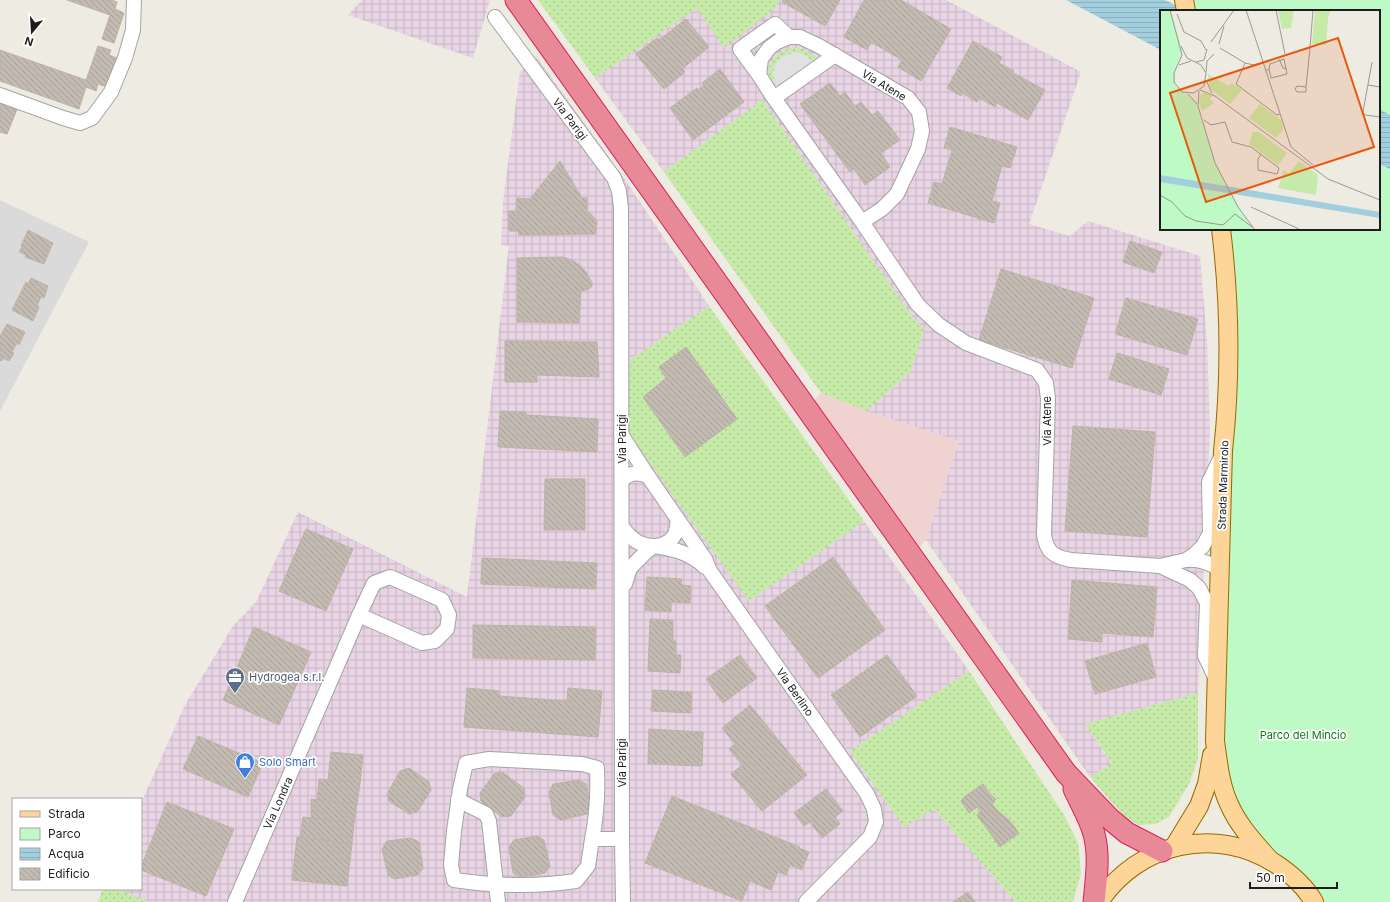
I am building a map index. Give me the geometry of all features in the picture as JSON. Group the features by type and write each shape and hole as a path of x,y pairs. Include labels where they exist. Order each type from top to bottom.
{"highway":[{"path":"516,0 1066,773 1110,819 1127,833 1168,849"},
{"path":"1066,773 1094,834 1097,848 1094,902"}],"main road":[{"path":"1184,0 1186,10"},
{"name":"Strada Marmirolo","path":"1168,849 1200,806 1215,741 1228,348 1226,272 1221,230"},
{"name":"Strada Marmirolo","path":"1215,741 1220,775 1228,803 1241,826 1269,859"},
{"path":"1098,902 1123,874 1142,861 1168,849 1201,843 1224,844 1248,850 1269,859 1291,875 1306,890 1314,902"}],"street":[{"path":"0,95 80,123 92,118 110,92 125,58 133,30 134,0"},
{"name":"Via Parigi","path":"495,17 614,178 619,191 621,208 623,902"},
{"name":"Via Atene","path":"862,222 882,209 897,194 918,149 922,131 919,112 908,98 800,37 789,37 775,24 740,48 862,222 918,305 939,325 966,343 1037,370 1046,383 1048,399 1044,534 1045,543 1050,552 1060,558 1071,560 1160,566 1186,560 1203,546 1210,533 1209,482 1224,451"},
{"path":"759,74 762,59 769,48 777,42 789,37"},
{"path":"774,98 834,55"},
{"name":"Via Berlino","path":"621,434 705,559 710,571 867,794 874,809 876,822 870,837 806,902"},
{"path":"622,480 632,473 638,472 648,476"},
{"path":"623,592 630,568 654,546 665,543 673,537 678,520"},
{"path":"622,527 631,538 640,543 686,553 698,560 710,571"},
{"path":"1186,560 1201,560 1214,565 1220,570"},
{"name":"Via Atene","path":"1160,566 1190,580 1199,588 1207,603 1206,656 1217,682"},
{"name":"Via Londra","path":"235,902 359,615 374,583 390,577 442,600 448,615 448,629 435,641 422,643 359,615"},
{"path":"489,759 582,764 597,768 597,815 588,866 576,881 550,885 486,885 454,880 451,864 458,800 466,763 489,759"},
{"path":"458,800 486,814 489,821 498,902"},
{"path":"592,839 622,839"}],"shaded area":[{"path":"362,0 490,0 473,58 348,15"},
{"path":"779,0 946,0 1081,72 1029,224 1070,236 1088,221 1200,256 1207,342 1210,430 1198,693 1085,724 1112,764 1090,777 926,540 959,441 866,411 910,372 924,330 908,311 762,100 664,172 595,78 697,7 775,8"},
{"path":"797,52 803,54 814,62 776,86 773,75 775,64 786,55"},
{"path":"536,56 624,178 709,306 630,360 749,601 864,521 969,671 850,751 904,827 934,809 1016,902 149,902 120,890 142,890 142,801 185,705 233,626 256,602 298,512 467,597 509,246 501,245 503,202 520,72"},
{"path":"0,200 89,242 0,411"},
{"path":"821,393 866,411 959,441 926,540 916,551 811,403"}],"green space":[{"path":"538,0 779,0 775,8 724,48 697,8 595,78"},
{"name":"Parco del Mincio","path":"1176,0 1390,0 1390,902 1314,902 1269,859 1220,775 1226,423 1220,230 1380,230 1380,10 1179,10"},
{"path":"798,48 805,50 817,58 814,62 806,57 794,53 781,57 774,82 776,86 775,89 770,82 769,74 769,67 772,61 782,51"},
{"path":"762,100 908,311 924,330 910,372 866,411 821,393 664,172"},
{"path":"709,306 864,521 749,601 628,432 630,360"},
{"path":"969,671 1064,815 1078,843 1081,873 1073,902 1016,902 934,809 904,827 850,751"},
{"path":"1198,693 1198,759 1189,784 1169,817 1155,824 1138,825 1122,814 1090,777 1112,763 1085,724"},
{"path":"103,890 120,890 149,902 98,902"}],"water":[{"path":"1066,0 1165,0 1185,10 1160,10 1160,49"},
{"path":"1380,110 1390,115 1390,169 1380,164"}],"building":[{"path":"67,0 111,0 117,2 115,9 124,13 114,43 102,39 110,15"},
{"path":"783,0 840,0 825,26 782,2"},
{"path":"864,0 901,0 951,29 921,81 898,67 902,60 871,42 867,50 844,37"},
{"path":"686,19 709,47 682,69 685,72 664,89 636,54 657,38 659,40"},
{"path":"973,41 1002,57 999,63 1014,71 1013,73 1045,90 1028,120 997,103 995,107 979,98 977,102 962,93 961,96 947,88"},
{"path":"98,46 111,50 109,55 117,58 107,87 98,84 96,91 86,87 79,109 0,81 0,50 86,80"},
{"path":"720,69 744,102 693,140 670,108 697,88 698,90 704,85 702,83"},
{"path":"830,83 840,96 845,92 855,106 861,102 872,115 878,111 900,140 881,153 890,167 865,185 854,169 850,172 800,104"},
{"path":"0,101 18,107 7,134 0,132"},
{"path":"950,127 1017,147 1010,168 1002,166 992,201 1000,203 994,223 928,203 934,182 942,184 952,150 944,148"},
{"path":"560,161 582,198 587,198 587,212 590,213 597,221 596,234 519,235 518,231 509,231 508,211 516,211 517,198 530,199"},
{"path":"28,230 53,243 44,264 25,257 26,255 19,252"},
{"path":"1130,241 1162,252 1154,273 1123,262"},
{"path":"562,257 572,260 581,266 592,283 592,286 589,289 581,291 579,323 517,322 517,258"},
{"path":"1001,269 1094,298 1072,368 979,340"},
{"path":"31,278 48,286 44,298 41,297 37,306 39,307 33,321 12,310 26,282 28,284"},
{"path":"1126,298 1198,319 1187,355 1115,334"},
{"path":"7,324 25,332 19,345 17,343 12,352 14,353 9,361 3,358 2,361 0,360 0,336"},
{"path":"505,341 597,342 599,377 537,375 537,382 505,382"},
{"path":"686,347 737,419 685,457 643,397 666,378 659,367"},
{"path":"1117,353 1169,369 1161,395 1109,379"},
{"path":"500,411 526,412 526,415 598,419 597,452 498,447"},
{"path":"1073,426 1155,432 1147,537 1065,531"},
{"path":"545,479 585,479 585,530 544,530"},
{"path":"306,529 353,549 326,611 279,591"},
{"path":"833,557 885,630 818,678 765,606"},
{"path":"482,558 597,563 596,589 481,584"},
{"path":"647,577 682,579 681,585 691,586 690,603 671,602 671,612 645,610"},
{"path":"1072,580 1157,587 1153,637 1102,633 1102,642 1068,639"},
{"path":"650,619 673,620 673,641 676,641 676,655 681,655 680,673 648,671"},
{"path":"473,625 596,627 595,660 473,658"},
{"path":"254,627 311,652 279,725 223,700"},
{"path":"1147,643 1156,677 1095,694 1085,661"},
{"path":"740,655 757,678 723,703 706,679"},
{"path":"887,655 917,696 860,737 831,695"},
{"path":"467,688 499,691 499,696 567,701 568,688 602,691 598,737 464,727"},
{"path":"653,690 692,692 691,713 651,711"},
{"path":"750,705 807,775 762,811 731,774 742,765 729,749 735,744 722,728"},
{"path":"649,729 703,732 702,766 648,764"},
{"path":"198,736 263,763 248,797 183,769"},
{"path":"331,752 363,755 360,783 328,780"},
{"path":"409,768 429,782 431,790 417,812 409,814 389,801 387,794 400,771"},
{"path":"502,772 524,788 525,797 511,816 502,817 481,801 480,793 494,774"},
{"path":"319,779 360,783 357,804 317,800"},
{"path":"579,780 586,784 591,808 587,814 561,820 553,815 549,792 553,784"},
{"path":"983,784 990,794 996,799 992,804 1010,821 1019,833 1000,847 977,815 981,810 977,807 969,813 961,801 964,797"},
{"path":"826,789 843,811 835,817 840,824 822,838 810,822 804,826 794,813"},
{"path":"672,796 800,847 799,848 809,852 802,870 790,865 786,875 778,872 771,890 750,881 742,901 645,863"},
{"path":"311,799 357,804 354,823 311,818"},
{"path":"167,802 234,829 206,896 142,870 142,864"},
{"path":"303,817 354,823 352,844 300,837"},
{"path":"537,836 544,840 550,866 545,873 521,877 513,873 509,847 514,840"},
{"path":"297,837 352,844 347,886 292,880"},
{"path":"411,838 419,842 423,868 418,875 394,879 388,875 382,849 387,841"},
{"path":"968,892 975,902 953,902"}],"place":[{"name":"Hydrogea s.r.l.","path":"235,694"},
{"name":"Solo Smart","path":"245,779"}]}
